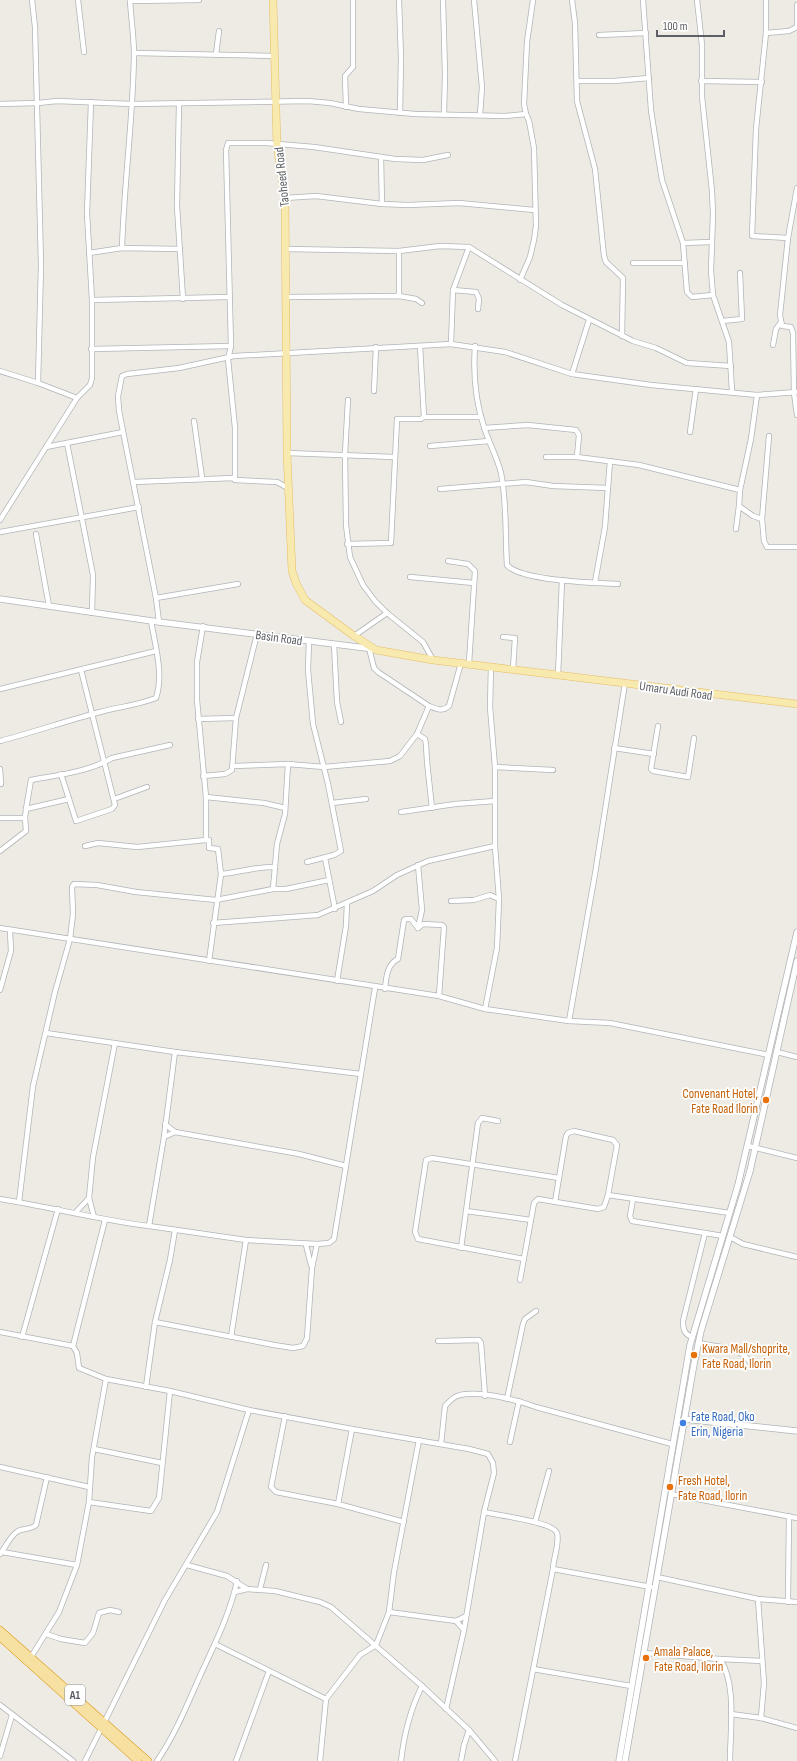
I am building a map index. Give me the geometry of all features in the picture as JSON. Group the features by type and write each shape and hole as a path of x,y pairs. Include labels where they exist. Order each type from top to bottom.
{"highway":[{"name":"A1","path":"0,1630 14,1646 104,1726 148,1761"},
{"name":"A1","path":"0,1637 31,1657 104,1726 138,1761"}],"main road":[{"name":"Taoheed Road","path":"273,0 277,145 285,198 287,454 290,558 296,583 305,600 372,649"},
{"name":"Basin Road","path":"372,649 433,660 558,675"},
{"name":"Umaru Audi Road","path":"558,675 745,699 796,704"}],"street":[{"path":"32,0 35,28 38,103 41,302 38,383"},
{"path":"78,0 84,52"},
{"path":"122,248 123,200 130,143 134,53 130,0 199,0"},
{"path":"346,107 345,76 353,67 354,61 353,0"},
{"path":"399,0 401,58 400,113"},
{"path":"443,0 445,74 444,114"},
{"path":"474,0 482,87 480,115"},
{"path":"520,280 534,240 534,148 524,104 526,60 533,0"},
{"path":"572,0 575,24 577,101 594,169 604,256 606,262 623,278 622,336"},
{"path":"643,0 651,110 660,168 683,243 688,296 714,295"},
{"path":"697,0 702,45 701,81 712,191 714,295 728,342 732,391"},
{"path":"766,0 766,33 756,129 752,236 788,238"},
{"path":"766,33 789,31 797,27 797,5"},
{"path":"216,54 219,31"},
{"path":"599,35 646,33"},
{"path":"134,53 274,56"},
{"path":"576,81 614,82 649,78"},
{"path":"701,81 762,82"},
{"path":"0,104 38,103 57,100 132,104 179,104 276,100 330,103 346,107 400,113 510,116 526,114"},
{"path":"0,520 77,398 90,385 92,378 92,300 87,213 91,102"},
{"path":"179,104 177,206 183,299"},
{"path":"235,480 235,428 228,358 230,346 230,257 226,150 228,143 314,147 381,157 423,160 448,154"},
{"path":"381,157 382,204"},
{"path":"773,345 776,329 781,322 788,238 797,188"},
{"path":"285,198 316,196 382,204 408,205 460,203 534,210"},
{"path":"683,243 712,242"},
{"path":"286,249 399,251 440,246 469,247 520,280 589,320 622,336 656,348 687,363 730,366"},
{"path":"451,344 453,290 469,247"},
{"path":"89,253 122,248 180,249"},
{"path":"399,251 399,296"},
{"path":"633,263 685,263"},
{"path":"722,320 742,319 740,273"},
{"path":"453,290 476,292 479,299 478,309"},
{"path":"286,297 399,296 416,299 422,304"},
{"path":"92,300 229,297"},
{"path":"572,374 589,320"},
{"path":"781,322 782,326 797,326"},
{"path":"791,327 797,415"},
{"path":"159,622 139,507 123,432 118,396 122,376 127,374 179,368 234,356 451,344 475,346 505,352 572,374 651,385 732,391 757,395 795,392"},
{"path":"91,349 230,346"},
{"path":"420,346 424,417"},
{"path":"475,346 473,370 475,392 484,428 502,483 506,565 516,572 562,580 618,584"},
{"path":"374,391 376,347"},
{"path":"0,371 38,383 77,398"},
{"path":"690,432 696,389"},
{"path":"736,529 740,490 751,439 757,395"},
{"path":"348,400 345,454 347,544 350,557 363,585 375,601 387,613 423,642 433,660"},
{"path":"347,544 391,543 397,419 421,419 424,417 481,417"},
{"path":"194,420 202,478"},
{"path":"484,428 528,425 576,430 579,435 577,457"},
{"path":"46,447 123,432"},
{"path":"769,436 762,519 764,541 767,547 797,547"},
{"path":"430,446 489,441"},
{"path":"67,443 83,517 92,575 92,613"},
{"path":"287,454 345,454 394,457"},
{"path":"546,457 577,457 639,465 740,490"},
{"path":"595,582 605,527 610,461"},
{"path":"134,482 202,478 232,478 235,480 277,482 288,488"},
{"path":"440,489 526,482 553,486 608,488"},
{"path":"739,506 753,516 762,519"},
{"path":"0,532 139,507"},
{"path":"36,534 49,606"},
{"path":"372,649 374,668 378,672 429,706 438,710 445,710 449,706 465,663 475,571 471,566 448,561"},
{"path":"410,577 474,583"},
{"path":"558,675 562,580"},
{"path":"156,598 238,584"},
{"name":"Basin Road","path":"0,599 92,613 203,626 372,649"},
{"path":"354,636 387,613"},
{"path":"0,741 48,729 92,714 142,703 156,698 158,691 159,665 150,620"},
{"path":"203,626 197,662 198,718 206,797 206,840 209,840 209,848 218,849 220,874 209,961"},
{"path":"204,776 225,774 232,770 236,718 257,634"},
{"path":"503,637 515,638 513,669"},
{"path":"307,862 325,858 341,851 332,803 313,724 308,670 309,641"},
{"path":"334,644 337,702 341,722"},
{"path":"0,689 156,651"},
{"path":"485,1009 497,948 499,899 495,846 495,767 490,707 491,666"},
{"path":"61,774 76,821 112,809 115,805 82,670"},
{"path":"569,1021 595,874 625,683"},
{"path":"233,766 288,764 324,767 395,759 400,756 417,734 429,706"},
{"path":"198,718 236,718"},
{"path":"658,726 651,769 653,771 688,776 694,738"},
{"path":"417,734 425,739 426,762 432,808"},
{"path":"0,851 26,831 25,818 31,780 104,763 112,758 170,745"},
{"path":"614,748 654,754"},
{"path":"273,889 277,844 284,822 288,764"},
{"path":"495,767 553,770"},
{"path":"0,769 1,784"},
{"path":"114,799 147,786"},
{"path":"206,797 264,803 285,808"},
{"path":"26,809 69,798"},
{"path":"332,803 366,799"},
{"path":"401,812 495,801"},
{"path":"0,818 25,818"},
{"path":"86,846 98,843 137,847 206,840"},
{"path":"213,923 318,915 335,909 373,890 396,875 428,861 495,846"},
{"path":"325,858 335,909"},
{"path":"418,865 422,910 418,928"},
{"path":"220,874 236,874 246,869 258,869 263,866 275,867"},
{"path":"18,1202 33,1086 55,992 70,939 73,914 72,887 74,884 97,885 136,892 216,900 273,889 286,889 330,880"},
{"path":"451,901 474,900 490,895 499,899"},
{"path":"337,981 346,926 347,903"},
{"path":"385,989 391,963 398,959 404,920 406,918 411,919 418,928"},
{"path":"418,928 423,924 442,925 444,927 439,996"},
{"path":"0,928 272,970 375,988 439,996 485,1009 569,1021 610,1023 769,1055"},
{"path":"0,990 11,951 10,930"},
{"path":"625,1761 644,1653 672,1444 692,1337 730,1213 748,1146 797,932"},
{"path":"619,1761 631,1686 652,1587 657,1577 698,1343 730,1238 755,1147 797,962"},
{"path":"0,1199 76,1212 105,1220 246,1240 306,1245 329,1243 334,1238 375,988"},
{"path":"46,1034 175,1052 361,1074"},
{"path":"94,1217 88,1198 93,1157 115,1043"},
{"path":"149,1226 164,1137 175,1052"},
{"path":"777,1052 797,1057"},
{"path":"461,1248 472,1164 480,1119 482,1118 498,1121"},
{"path":"165,1124 175,1132 299,1154 346,1166"},
{"path":"520,1280 535,1200 543,1199 555,1202 598,1209 604,1207 608,1195 617,1145 613,1140 574,1131 568,1133 566,1136 555,1202"},
{"path":"164,1137 175,1132"},
{"path":"748,1146 797,1158"},
{"path":"524,1259 418,1239 415,1232 427,1158 559,1178"},
{"path":"608,1195 730,1213"},
{"path":"76,1212 88,1198"},
{"path":"633,1199 630,1216 632,1221 723,1236"},
{"path":"22,1337 58,1209"},
{"path":"466,1211 531,1220"},
{"path":"105,1220 73,1346 77,1353 79,1368 106,1379 170,1391 249,1410 475,1450 488,1454 493,1463 494,1473 484,1512 464,1630 446,1709"},
{"path":"146,1387 155,1322 170,1260 175,1230"},
{"path":"692,1337 687,1335 684,1330 683,1321 705,1233"},
{"path":"730,1238 743,1244 797,1256"},
{"path":"231,1337 246,1240"},
{"path":"155,1322 293,1348 303,1346 307,1338 312,1268 316,1244"},
{"path":"306,1245 312,1268"},
{"path":"507,1399 523,1324 525,1319 536,1311"},
{"path":"0,1332 73,1346"},
{"path":"438,1341 479,1340 481,1344 485,1396"},
{"path":"698,1343 732,1350 742,1354 749,1361"},
{"path":"31,1657 59,1612 77,1565 89,1502 94,1449 106,1379"},
{"path":"89,1502 151,1511 159,1498 170,1391"},
{"path":"441,1444 445,1406 450,1400 462,1396 485,1396 519,1401 672,1444"},
{"path":"510,1442 519,1401"},
{"path":"85,1761 104,1726 165,1600 187,1565 219,1507 249,1410"},
{"path":"285,1416 271,1487 276,1492 338,1504 404,1522"},
{"path":"684,1418 797,1431"},
{"path":"338,1504 352,1429"},
{"path":"320,1761 326,1699 360,1655 376,1645 389,1612 394,1572 419,1440"},
{"path":"94,1449 162,1463"},
{"path":"0,1467 90,1487"},
{"path":"535,1522 549,1471"},
{"path":"47,1477 36,1525 33,1528 20,1530 15,1534 1,1553 77,1565"},
{"path":"671,1494 797,1518"},
{"path":"484,1512 535,1522 554,1528 557,1532 558,1538 515,1761"},
{"path":"788,1602 789,1516"},
{"path":"187,1565 227,1576 247,1589"},
{"path":"260,1589 266,1565"},
{"path":"553,1569 652,1587"},
{"path":"657,1577 758,1599 797,1602"},
{"path":"157,1761 165,1750 182,1717 215,1644 234,1592 236,1581"},
{"path":"234,1592 247,1589 260,1589 320,1602 331,1608 376,1645 469,1730 494,1761"},
{"path":"758,1599 764,1683 762,1718"},
{"path":"46,1634 61,1639 85,1643 94,1633 100,1613 110,1610 119,1612"},
{"path":"389,1612 456,1621 466,1616"},
{"path":"456,1621 464,1630"},
{"path":"215,1644 326,1699"},
{"path":"644,1653 762,1661"},
{"path":"720,1659 725,1667 728,1677 731,1714 730,1761"},
{"path":"533,1669 631,1686"},
{"path":"236,1761 269,1671"},
{"path":"400,1761 404,1734 414,1702 422,1686"},
{"path":"0,1705 72,1761"},
{"path":"731,1714 762,1718 797,1728"},
{"path":"0,1756 12,1715"},
{"path":"461,1761 469,1730"},
{"path":"466,1737 475,1736"}],"place":[{"name":"Convenant Hotel, Fate Road Ilorin","path":"766,1100"},
{"name":"Kwara Mall/shoprite, Fate Road, Ilorin","path":"694,1355"},
{"name":"Fate Road, Oko Erin, Nigeria","path":"683,1423"},
{"name":"Fresh Hotel, Fate Road, Ilorin","path":"670,1487"},
{"name":"Amala Palace, Fate Road, Ilorin","path":"646,1658"}]}
